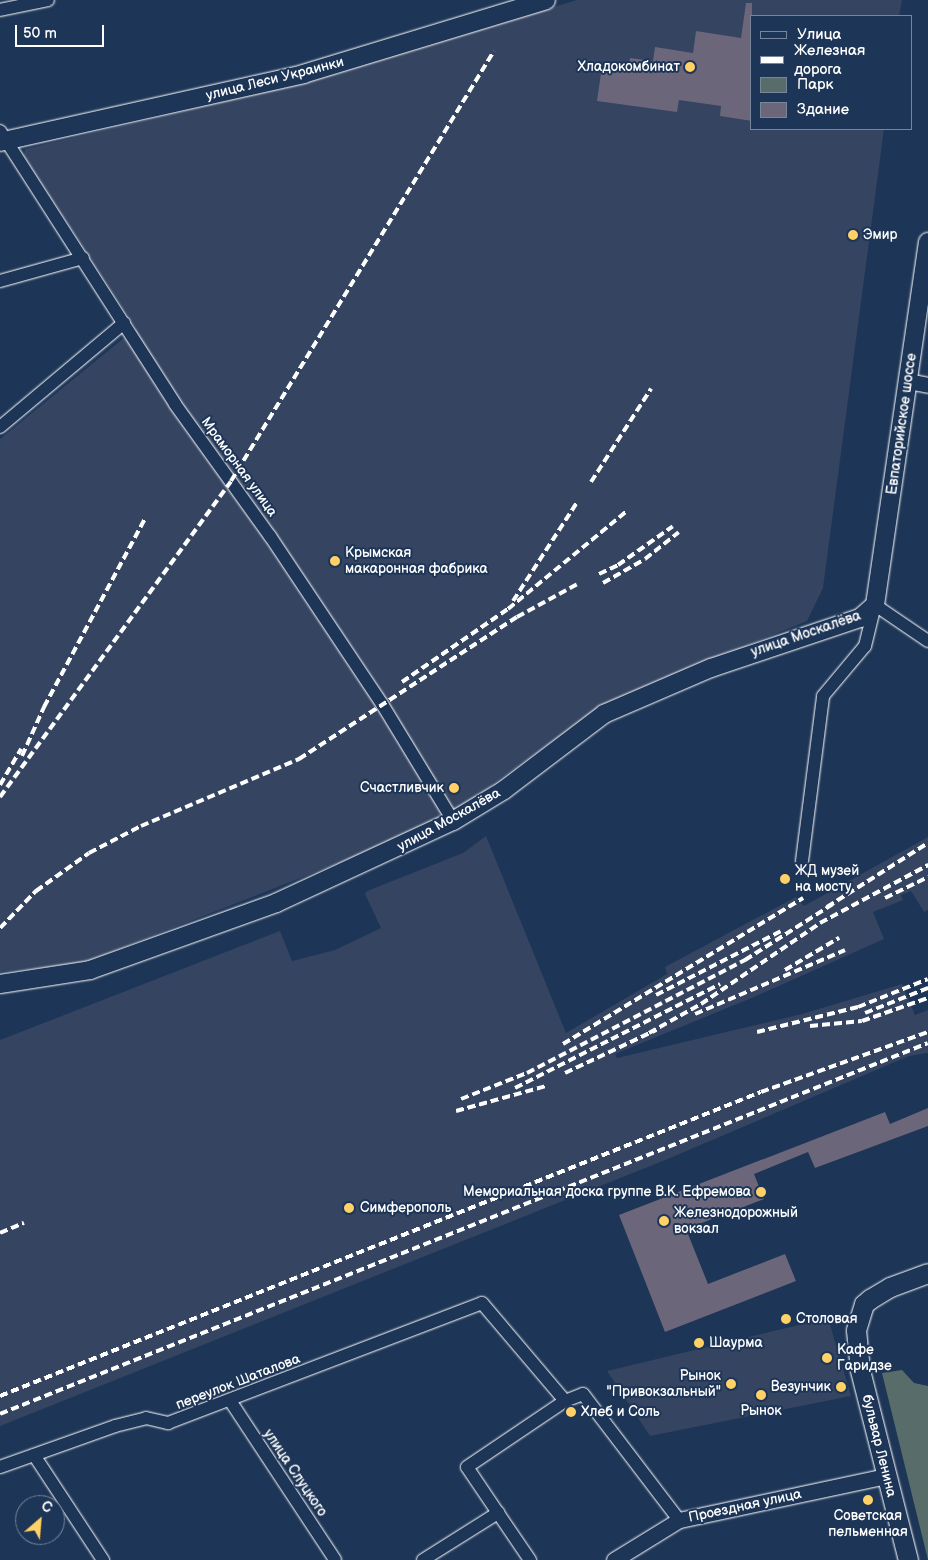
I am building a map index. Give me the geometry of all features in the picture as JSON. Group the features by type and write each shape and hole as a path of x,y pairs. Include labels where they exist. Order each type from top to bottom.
{"main road":[{"name":"улица Леси Украинки","path":"1,138 303,74 541,1"},
{"name":"Евпаторийское шоссе","path":"875,605 928,242"},
{"name":"улица Москалёва","path":"0,984 90,970 276,903 453,821 504,790 604,714 711,668 860,618 875,605"},
{"name":"бульвар Ленина","path":"908,1560 860,1370 856,1330 864,1304 870,1299 890,1286 928,1273"}],"street":[{"path":"0,10 48,0"},
{"name":"Мраморная улица","path":"1,138 83,258 175,404 270,536 382,704 453,821"},
{"path":"0,281 83,258"},
{"path":"0,427 124,323"},
{"path":"908,382 928,385"},
{"path":"802,861 824,696 865,646 875,605 928,641"},
{"name":"переулок Шаталова","path":"0,1467 115,1426 146,1418 168,1423 231,1402 482,1303 565,1401"},
{"path":"530,1560 467,1467 565,1401 583,1394 679,1520"},
{"name":"улица Слуцкого","path":"231,1402 335,1560"},
{"path":"34,1455 103,1560"},
{"name":"Проездная улица","path":"614,1560 679,1520 886,1476"},
{"path":"423,1560 498,1513"}],"shaded area":[{"path":"577,0 902,0 899,15 750,15 750,130 884,130 823,588 807,621 619,698 583,719 467,803 362,854 83,963 0,972 0,439 136,328 24,156 25,149 294,85"},
{"path":"486,836 566,1033 667,974 665,967 796,897 804,906 928,837 928,910 924,912 911,891 901,895 903,900 873,912 884,939 754,997 615,1054 617,1058 802,1014 902,984 915,1015 928,1010 928,1053 909,1056 663,1161 0,1426 0,1040 280,931 292,961 335,950 381,928 365,894 367,891 463,853"},
{"name":"Рынок \"Привокзальный\"","path":"828,1318 851,1396 650,1436 607,1371"}],"green space":[{"path":"902,1370 914,1383 928,1386 928,1560 882,1373"}],"building":[{"name":"Хладокомбинат","path":"746,3 752,3 752,15 750,15 750,121 720,116 721,106 679,100 677,112 597,101 602,66 628,69 630,58 653,61 655,47 693,53 696,31 741,38"},
{"name":"Железнодорожный вокзал","path":"928,1108 928,1126 815,1168 808,1152 754,1174 764,1199 686,1229 708,1284 785,1254 796,1281 665,1332 619,1215 885,1112 890,1124"}],"railway":[{"path":"0,797 231,481 494,51"},
{"path":"591,482 651,389"},
{"path":"513,601 578,501"},
{"path":"402,682 508,609 627,511"},
{"path":"22,756 44,707 145,519"},
{"path":"599,574 618,565 673,526"},
{"path":"603,583 645,559 679,532"},
{"path":"0,928 36,891 89,853 141,826 299,759 517,617 579,583"},
{"path":"0,785 21,749"},
{"path":"827,907 928,843"},
{"path":"649,1033 701,1004 820,923 928,865"},
{"path":"885,898 928,877"},
{"path":"563,1044 803,898"},
{"path":"461,1099 527,1073 745,960 833,904"},
{"path":"656,995 781,931"},
{"path":"785,970 839,938"},
{"path":"695,1014 845,950"},
{"path":"757,1032 858,1007 928,979"},
{"path":"515,1088 720,984"},
{"path":"865,1013 928,988"},
{"path":"810,1026 862,1021 928,998"},
{"path":"565,1073 656,1030"},
{"path":"0,1396 761,1092 928,1032"},
{"path":"0,1414 928,1043"},
{"path":"456,1111 546,1086"},
{"path":"0,1233 24,1223"}],"place":[{"name":"Хладокомбинат","path":"690,67"},
{"name":"Эмир","path":"853,235"},
{"name":"Крымская макаронная фабрика","path":"335,561"},
{"name":"Счастливчик","path":"454,788"},
{"name":"ЖД музей на мосту","path":"785,879"},
{"name":"Мемориальная доска группе В.К. Ефремова","path":"761,1192"},
{"name":"Симферополь","path":"349,1208"},
{"name":"Железнодорожный вокзал","path":"664,1221"},
{"name":"Столовая","path":"786,1319"},
{"name":"Шаурма","path":"699,1343"},
{"name":"Кафе Гаридзе","path":"827,1358"},
{"name":"Рынок \"Привокзальный\"","path":"731,1384"},
{"name":"Везунчик","path":"841,1387"},
{"name":"Рынок","path":"761,1395"},
{"name":"Хлеб и Соль","path":"571,1412"},
{"name":"Советская пельменная","path":"868,1500"}]}
